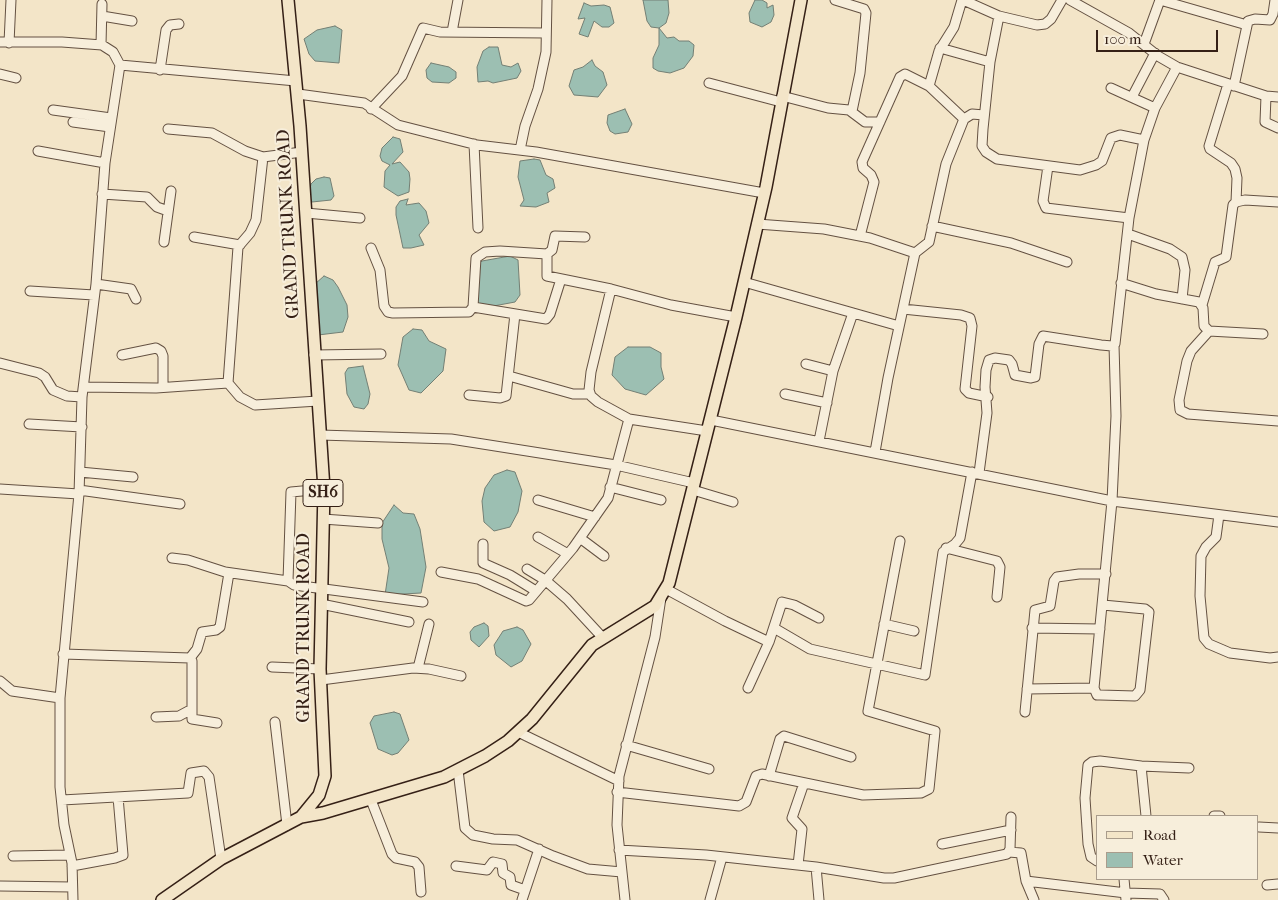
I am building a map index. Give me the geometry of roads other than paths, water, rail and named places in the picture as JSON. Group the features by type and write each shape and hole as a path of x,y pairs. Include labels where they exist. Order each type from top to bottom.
{"main road":[{"name":"GRAND TRUNK ROAD","path":"162,900 221,859 301,817 319,795 324,776 321,587 324,489 298,94 288,0"},
{"path":"301,817 371,800 444,777 485,756 518,732 532,719 592,645 656,606 669,583 736,317 764,194 801,0"}],"street":[{"path":"11,0 5,43 62,42 100,45 113,52 120,65 105,163 96,284 82,397 79,492 60,698 60,787 64,825 72,866 73,900"},
{"path":"452,32 458,0"},
{"path":"520,150 525,126 538,89 546,52 547,0"},
{"path":"835,0 864,9 866,13 859,80 852,111"},
{"path":"929,86 940,48 954,27 962,0 998,16 1024,23 1045,24 1056,14 1062,0"},
{"path":"1070,0 1117,25 1177,67 1266,96 1278,97"},
{"path":"1144,44 1160,0 1247,25"},
{"path":"1263,334 1209,332 1204,326 1202,305 1215,262 1226,257 1230,215 1236,202 1237,178 1235,169 1209,146 1231,85 1247,25 1251,19 1270,20 1274,14 1275,0"},
{"path":"100,45 102,4"},
{"path":"102,16 132,20"},
{"path":"998,16 984,115 982,146 986,152 996,159 1080,170 1088,169 1102,161 1110,138 1120,135 1144,140"},
{"path":"160,70 166,30 170,25 179,24"},
{"path":"371,109 402,76 423,28 452,32 546,33"},
{"path":"940,48 990,62"},
{"path":"1132,98 1155,53"},
{"path":"120,65 296,81"},
{"path":"1103,605 1148,610 1146,647 1140,690 1135,696 1096,695 1094,688 1112,501 1116,416 1114,345 1129,218 1144,140 1155,108 1177,67"},
{"path":"0,74 16,78"},
{"path":"860,236 874,182 871,175 863,168 862,162 891,93 903,74 929,86 964,119"},
{"path":"709,84 828,108 852,111 865,122 880,122"},
{"path":"1111,88 1155,108"},
{"path":"298,94 364,103 398,125 474,144 520,150 764,194"},
{"path":"1266,96 1264,122 1278,128"},
{"path":"53,110 111,123"},
{"path":"875,452 915,253 929,242 946,164 964,119 972,114 984,115"},
{"path":"73,122 111,123"},
{"path":"168,129 212,133 245,151 263,157 302,152"},
{"path":"474,144 478,228"},
{"path":"38,151 105,163"},
{"path":"263,157 256,220 250,233 240,245 237,256 228,383 240,397 255,405 318,401"},
{"path":"1048,166 1043,201 1046,208 1129,218"},
{"path":"164,242 171,191"},
{"path":"102,194 147,197 158,207 168,211"},
{"path":"1236,202 1278,202"},
{"path":"306,213 360,218"},
{"path":"757,224 824,229 860,236 915,253"},
{"path":"932,226 1011,243 1067,262"},
{"path":"1128,234 1170,249 1182,257 1185,270 1182,299"},
{"path":"371,248 380,270 384,306 388,312 469,312 473,307 476,258 485,252 547,254 552,250 555,236 585,237"},
{"path":"194,237 240,245"},
{"path":"547,254 546,276 611,289 671,305 736,317"},
{"path":"473,307 544,319 548,317 561,279"},
{"path":"744,282 899,326"},
{"path":"96,284 131,288 136,299"},
{"path":"1121,284 1199,302 1202,305"},
{"path":"590,394 591,372 611,289"},
{"path":"30,290 94,295"},
{"path":"903,309 961,315 970,318 972,326 965,389 969,393 988,396"},
{"path":"819,441 833,371 853,313"},
{"path":"469,396 500,398 506,396 515,314"},
{"path":"1209,332 1191,351 1186,361 1179,400 1180,410 1188,414 1278,421"},
{"path":"774,628 810,649 922,675 927,672 943,552 960,538 976,472 988,396 986,370 989,360 995,358 1009,360 1012,364 1013,373 1017,377 1034,378 1039,344 1043,336 1114,345"},
{"path":"122,355 150,349 161,351 163,388"},
{"path":"314,355 381,354"},
{"path":"0,363 39,372 45,377 53,390 67,396 82,397"},
{"path":"806,364 833,371"},
{"path":"509,376 573,394 590,394 598,402 629,419 709,426 819,441 1112,501 1278,522"},
{"path":"84,387 163,388 228,383"},
{"path":"785,394 827,403"},
{"path":"441,572 478,579 526,601 568,554 608,498 629,419"},
{"path":"29,424 82,427"},
{"path":"320,435 451,439 616,466 694,487 733,502"},
{"path":"80,472 133,477"},
{"path":"610,487 661,500"},
{"path":"0,489 79,492 180,504"},
{"path":"288,582 291,492 324,489"},
{"path":"538,500 594,517"},
{"path":"1219,515 1216,537 1201,556 1200,596 1204,638 1209,644 1230,653 1270,658 1278,657"},
{"path":"323,519 378,523"},
{"path":"538,537 568,554"},
{"path":"580,538 604,556"},
{"path":"617,792 739,806 746,802 756,776 760,774 863,795 921,793 929,789 935,731 870,714 867,708 900,542"},
{"path":"483,544 483,563 510,575 536,591"},
{"path":"946,548 997,561 1000,567 997,597"},
{"path":"172,558 188,560 229,573 288,582 294,585 321,587 424,602"},
{"path":"527,569 545,580 567,599 603,638"},
{"path":"190,658 198,649 202,632 216,630 220,627 229,573"},
{"path":"1025,712 1035,610 1047,608 1052,602 1054,581 1057,577 1078,574 1106,574"},
{"path":"626,900 619,850 617,792 626,745 648,666 664,592 769,642"},
{"path":"748,688 769,642 782,602 794,604 819,618"},
{"path":"321,604 409,622"},
{"path":"418,668 429,624"},
{"path":"884,624 914,631"},
{"path":"1032,628 1100,629"},
{"path":"63,654 190,658"},
{"path":"190,658 192,661 192,719 198,722 217,723"},
{"path":"272,667 321,674 418,668 462,676"},
{"path":"0,682 12,691 60,698"},
{"path":"1027,689 1094,688"},
{"path":"156,716 179,716 192,709"},
{"path":"275,722 287,825"},
{"path":"518,732 619,781"},
{"path":"769,776 780,739 784,736 851,757"},
{"path":"626,745 709,769"},
{"path":"1096,860 1091,857 1088,844 1085,798 1088,765 1092,762 1100,761 1141,766 1189,768"},
{"path":"1141,766 1146,815"},
{"path":"458,770 464,828 473,835 494,839 517,840 588,869 622,872"},
{"path":"62,800 188,793 190,774 204,771 209,777 221,859"},
{"path":"798,865 802,829 792,818 804,783"},
{"path":"72,866 115,858 123,854 118,797"},
{"path":"371,800 392,854 396,858 415,862 419,867 421,892"},
{"path":"1009,852 1011,817"},
{"path":"1259,827 1278,828"},
{"path":"942,844 1011,830"},
{"path":"522,900 539,849"},
{"path":"619,850 722,857 798,865 884,878 894,878 1009,852 1021,853 1026,881 1034,900"},
{"path":"13,856 70,855"},
{"path":"710,900 722,857"},
{"path":"456,866 487,870 493,862 502,864 503,873 510,877 511,885 525,890"},
{"path":"816,868 819,900"},
{"path":"1124,880 1126,897"},
{"path":"1026,881 1126,897 1160,894 1164,900"},
{"path":"1267,885 1278,884"},
{"path":"0,886 72,887"}],"water":[{"path":"643,0 668,0 669,13 666,23 659,28 651,27 647,21"},
{"path":"755,0 762,0 767,3 767,8 773,5 774,15 771,22 762,27 750,22 749,13"},
{"path":"584,3 591,6 604,5 610,7 614,23 609,27 602,27 594,21 588,37 579,34 585,18 578,19"},
{"path":"335,26 342,30 339,63 315,61 309,54 304,39 317,30"},
{"path":"659,28 667,38 674,37 679,41 689,41 694,45 693,56 684,68 670,73 653,68 653,58 659,45"},
{"path":"489,47 498,47 502,65 511,67 518,63 521,71 517,78 493,83 488,81 478,82 477,67 483,51"},
{"path":"592,60 595,66 603,72 607,85 598,97 574,95 569,86 574,70 583,67"},
{"path":"431,63 449,67 456,72 456,78 449,83 432,82 427,78 426,70"},
{"path":"625,109 632,124 628,132 615,134 610,131 607,123 608,115"},
{"path":"393,137 400,139 403,152 392,164 400,162 409,172 410,179 409,192 398,196 384,187 385,171 390,165 382,161 380,156 382,148"},
{"path":"540,160 546,175 553,179 555,188 547,193 549,202 536,207 520,206 524,200 518,177 520,161"},
{"path":"330,178 334,196 331,200 312,202 309,195 311,184 316,179"},
{"path":"408,199 406,205 419,203 426,211 429,223 419,235 424,245 403,248 396,207 400,201"},
{"path":"510,256 518,260 520,295 515,302 483,308 476,300 477,266 482,261"},
{"path":"324,276 333,280 338,287 347,305 348,317 343,332 318,335 315,284"},
{"path":"413,329 422,330 429,341 446,349 443,371 421,393 409,390 398,365 403,337"},
{"path":"628,347 650,347 661,353 661,367 664,379 646,395 625,389 612,375 615,357"},
{"path":"363,366 370,394 368,404 364,409 354,407 347,394 345,373 348,368"},
{"path":"507,470 515,472 522,491 518,512 510,527 494,531 484,522 482,501 485,488 494,475"},
{"path":"394,505 403,513 414,514 420,529 426,567 421,593 385,595 389,568 382,539 382,523"},
{"path":"484,623 488,626 489,636 479,647 471,640 470,632 474,627"},
{"path":"517,627 523,630 531,644 522,661 511,667 496,655 494,645 503,631"},
{"path":"394,712 400,714 409,740 398,753 392,755 378,749 370,723 374,716"}]}
